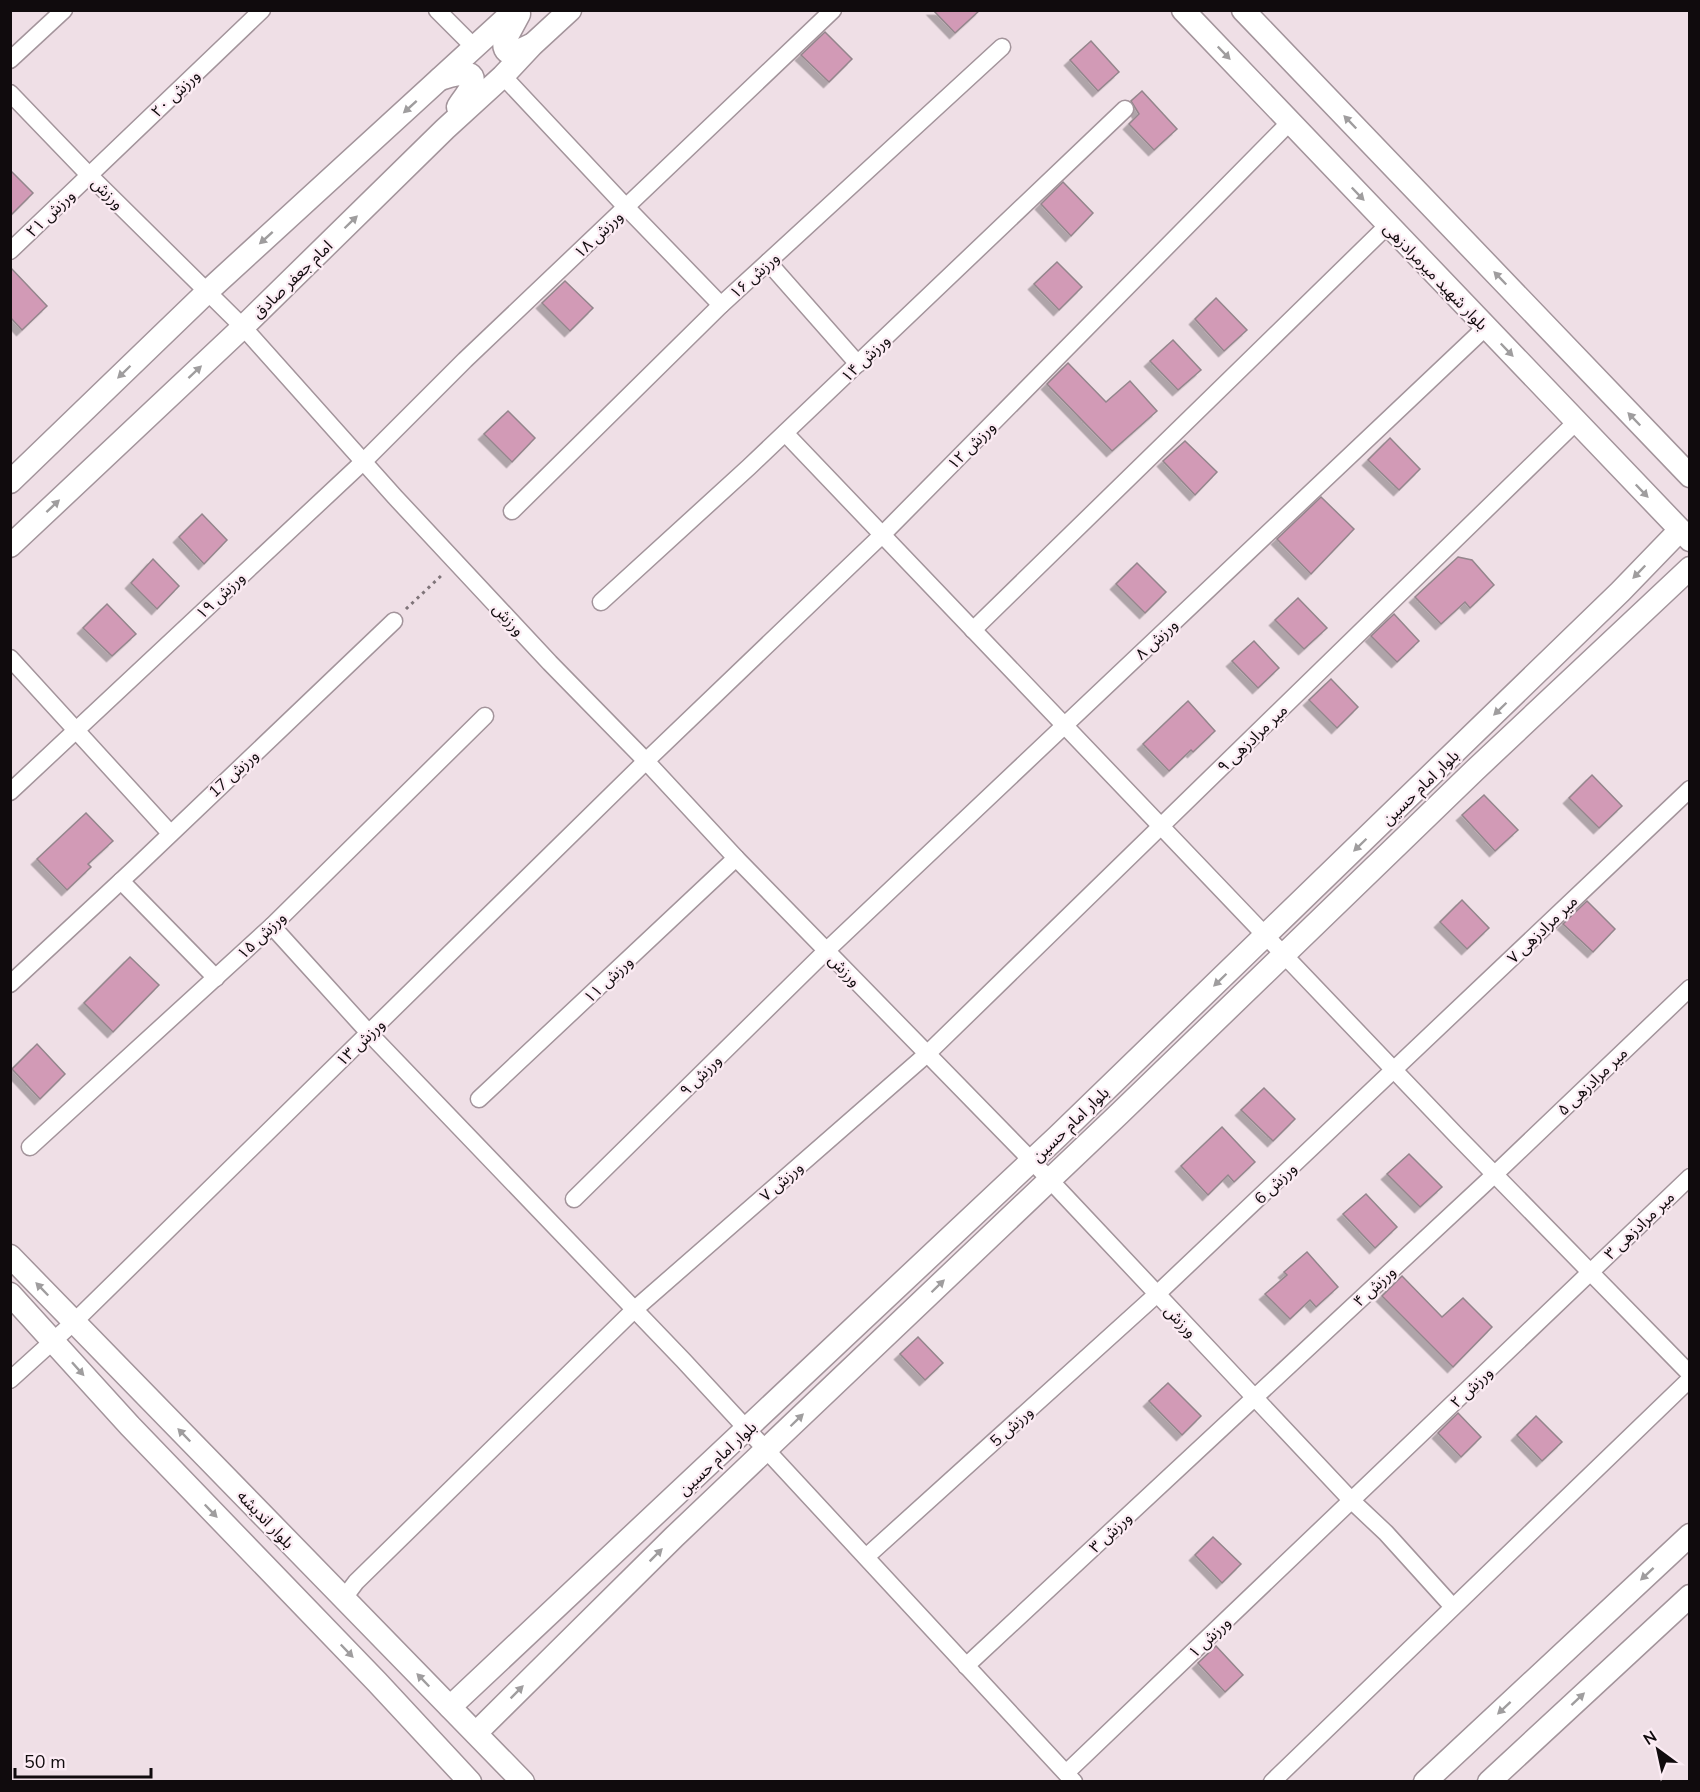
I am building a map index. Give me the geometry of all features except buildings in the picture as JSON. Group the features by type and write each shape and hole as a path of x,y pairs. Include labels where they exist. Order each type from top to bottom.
{"street":[{"path":"10,60 64,10"},
{"name":"ورزش ۲۰","path":"89,175 262,10"},
{"path":"437,10 474,46"},
{"path":"10,482 207,291 515,10"},
{"path":"521,10 503,45 508,53 512,54 532,45"},
{"name":"امام جعفر صادق","path":"10,546 243,327 570,10"},
{"name":"ورزش ۱۸","path":"364,461 465,360 833,10"},
{"name":"بلوار شهید میرمرادزهی","path":"1183,10 1684,535"},
{"path":"1243,10 1689,476"},
{"name":"ورزش ۱۶","path":"512,511 721,305 1002,46"},
{"path":"439,80 463,72 468,74 473,83 445,129"},
{"path":"503,76 721,305"},
{"name":"ورزش","path":"10,93 89,175 243,327 455,562 550,663 646,761 736,858 1032,1161 1352,1501 1386,1533 1453,1607"},
{"name":"ورزش ۱۴","path":"601,602 785,433 1125,109"},
{"name":"ورزش ۱۲","path":"646,761 882,535 1290,122"},
{"name":"ورزش ۲۱","path":"10,251 89,175"},
{"path":"973,630 1388,225"},
{"path":"768,262 858,364"},
{"name":"ورزش ۸","path":"827,950 1486,327"},
{"name":"میر مرادزهی ۹","path":"927,1054 1576,422"},
{"path":"785,433 1689,1377 1272,1782"},
{"name":"ورزش ۱۹","path":"10,792 364,461"},
{"name":"بلوار امام حسین","path":"450,1707 1032,1161 1620,592 1684,535"},
{"name":"بلوار امام حسین","path":"476,1733 766,1449 1689,568"},
{"name":"ورزش 17","path":"10,984 122,881 394,621"},
{"path":"10,658 170,833"},
{"name":"ورزش ۱۵","path":"30,1148 272,926 485,716"},
{"name":"ورزش ۱۳","path":"10,1380 74,1322 646,761"},
{"name":"میر مرادزهی ۷","path":"1394,1070 1689,789"},
{"name":"ورزش ۱۱","path":"479,1099 736,858"},
{"path":"122,881 216,978"},
{"path":"272,926 369,1033 635,1309 1070,1777"},
{"name":"ورزش ۹","path":"574,1199 827,950"},
{"name":"میر مرادزهی ۵","path":"1494,1175 1689,988"},
{"name":"ورزش ۷","path":"344,1598 356,1582 635,1309 927,1054"},
{"name":"ورزش 6","path":"1156,1295 1394,1070"},
{"name":"ورزش ۴","path":"1254,1398 1494,1175"},
{"name":"میر مرادزهی ۳","path":"1589,1273 1689,1177"},
{"name":"بلوار اندیشه","path":"10,1256 523,1782"},
{"name":"ورزش ۲","path":"1352,1501 1589,1273"},
{"name":"بلوار اندیشه","path":"10,1294 130,1426 377,1682 470,1782"},
{"name":"ورزش 5","path":"866,1557 1156,1295"},
{"name":"ورزش ۳","path":"966,1665 1254,1398"},
{"name":"ورزش ۱","path":"1070,1777 1352,1501"},
{"path":"1425,1782 1689,1534"},
{"path":"1489,1782 1689,1596"}],"path":[{"path":"394,621 455,562"}]}
